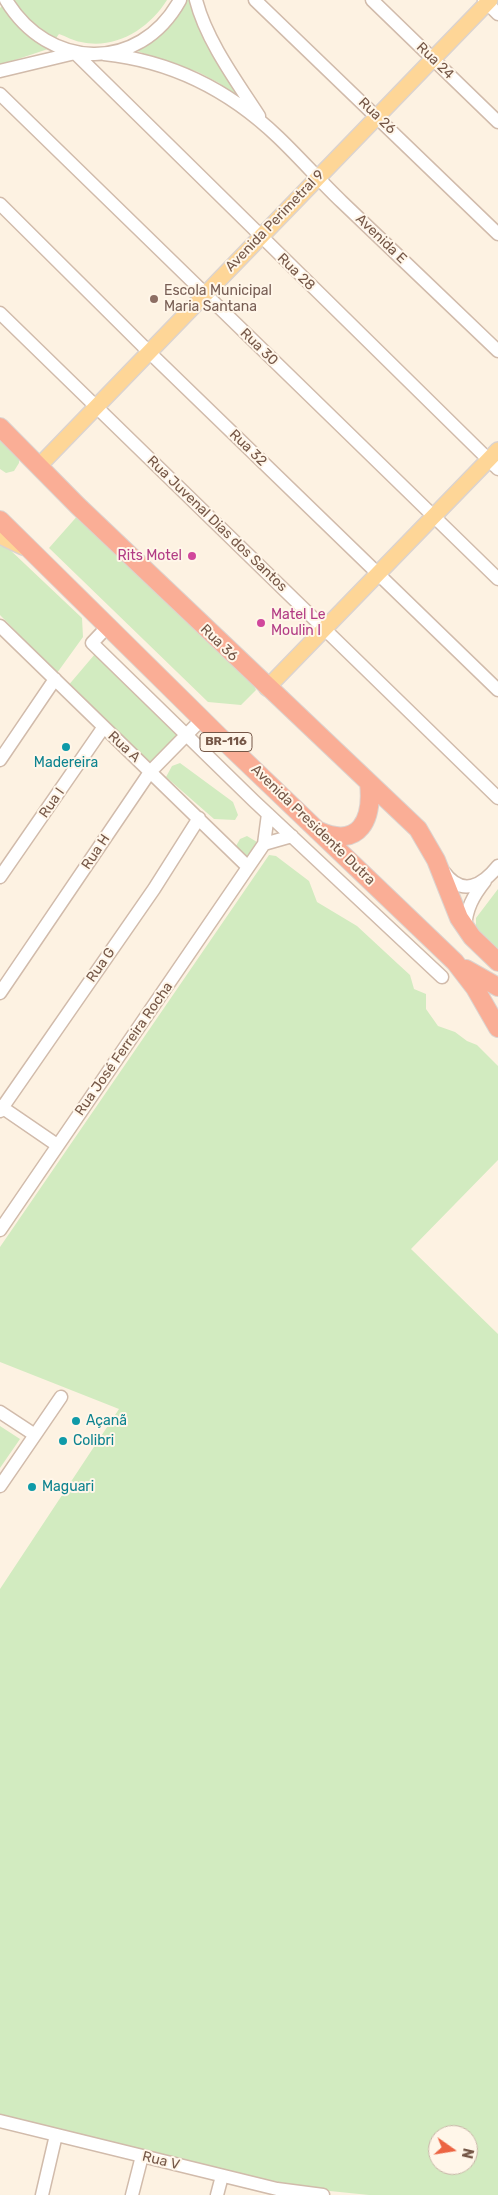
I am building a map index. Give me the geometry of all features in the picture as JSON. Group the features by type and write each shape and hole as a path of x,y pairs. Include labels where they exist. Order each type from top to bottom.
{"highway":[{"name":"Rua 36","path":"0,427 78,506 267,688 418,829 436,860 458,918 498,962"},
{"name":"Avenida Presidente Dutra","path":"0,520 109,625 202,719 455,962 475,988 498,1028"},
{"path":"317,829 339,837 352,834 362,827 371,804 369,783"},
{"name":"Avenida Presidente Dutra","path":"455,962 486,982 498,987"}],"main road":[{"name":"Avenida Perimetral 9","path":"40,466 487,1"},
{"path":"267,688 433,515 495,460"},
{"path":"0,536 29,549"}],"street":[{"path":"6,0 21,22 41,40 75,53 138,58 198,80 224,93 266,126"},
{"path":"104,54 121,50 151,35 164,24 180,0"},
{"path":"196,0 205,23 226,63 266,126"},
{"name":"Rua 26","path":"255,0 498,234"},
{"name":"Rua 24","path":"372,0 498,122"},
{"path":"487,1 498,14"},
{"path":"0,71 75,53"},
{"name":"Rua 28","path":"75,53 260,237 495,460"},
{"name":"Rua 30","path":"0,94 498,579"},
{"name":"Avenida E","path":"266,126 316,178 498,351"},
{"name":"Rua 32","path":"0,204 149,352 498,690"},
{"name":"Rua Juvenal Dias dos Santos","path":"0,313 498,798"},
{"path":"109,625 92,643 268,814 442,977"},
{"name":"Rua A","path":"2,633 55,679 248,867"},
{"path":"0,760 55,679"},
{"name":"Rua H","path":"0,993 150,772 202,719"},
{"name":"Rua I","path":"0,877 104,728"},
{"path":"268,814 264,844 292,836"},
{"name":"Rua G","path":"1,1108 154,888 198,818"},
{"name":"Rua José Ferreira Rocha","path":"0,1230 264,844"},
{"path":"436,860 452,884 463,887 472,886 486,880"},
{"path":"466,928 466,915 470,904 498,866"},
{"path":"1,1108 57,1145"},
{"path":"0,1486 61,1397"},
{"path":"0,1412 35,1434"},
{"name":"Rua V","path":"0,2121 222,2176 306,2194 323,2195"},
{"path":"42,2195 56,2135"},
{"path":"132,2195 142,2156"},
{"path":"217,2195 222,2176"}],"green space":[{"path":"9,0 167,0 151,20 130,35 118,40 94,44 78,41 59,34 48,49 0,65 0,8"},
{"path":"187,0 191,0 204,39 247,105 219,83 198,72 134,50 166,30 178,17"},
{"path":"0,430 20,446 19,463 14,471 6,473 0,469"},
{"path":"80,513 249,675 256,690 241,705 208,702 49,548"},
{"path":"0,546 7,547 82,618 83,637 57,673 0,615"},
{"path":"95,654 178,734 152,766 67,687"},
{"path":"180,763 233,802 238,815 235,820 214,819 166,777 172,766"},
{"path":"247,836 257,842 258,848 249,858 236,846 240,839"},
{"path":"269,855 276,856 309,881 317,902 357,926 410,975 414,989 426,994 426,1009 438,1026 455,1032 467,1041 477,1045 498,1066 498,1160 411,1249 498,1334 498,2195 369,2195 320,2190 268,2180 0,2116 0,1589 119,1409 0,1362 0,1247"},
{"path":"498,889 498,952 476,930 476,918"},
{"path":"0,1426 20,1439 0,1468"}],"place":[{"name":"Escola Municipal Maria Santana","path":"154,299"},
{"name":"Rits Motel","path":"192,556"},
{"name":"Matel Le Moulin I","path":"261,623"},
{"name":"Madereira","path":"66,747"},
{"name":"Açanã","path":"76,1421"},
{"name":"Colibri","path":"63,1441"},
{"name":"Maguari","path":"32,1487"}]}
